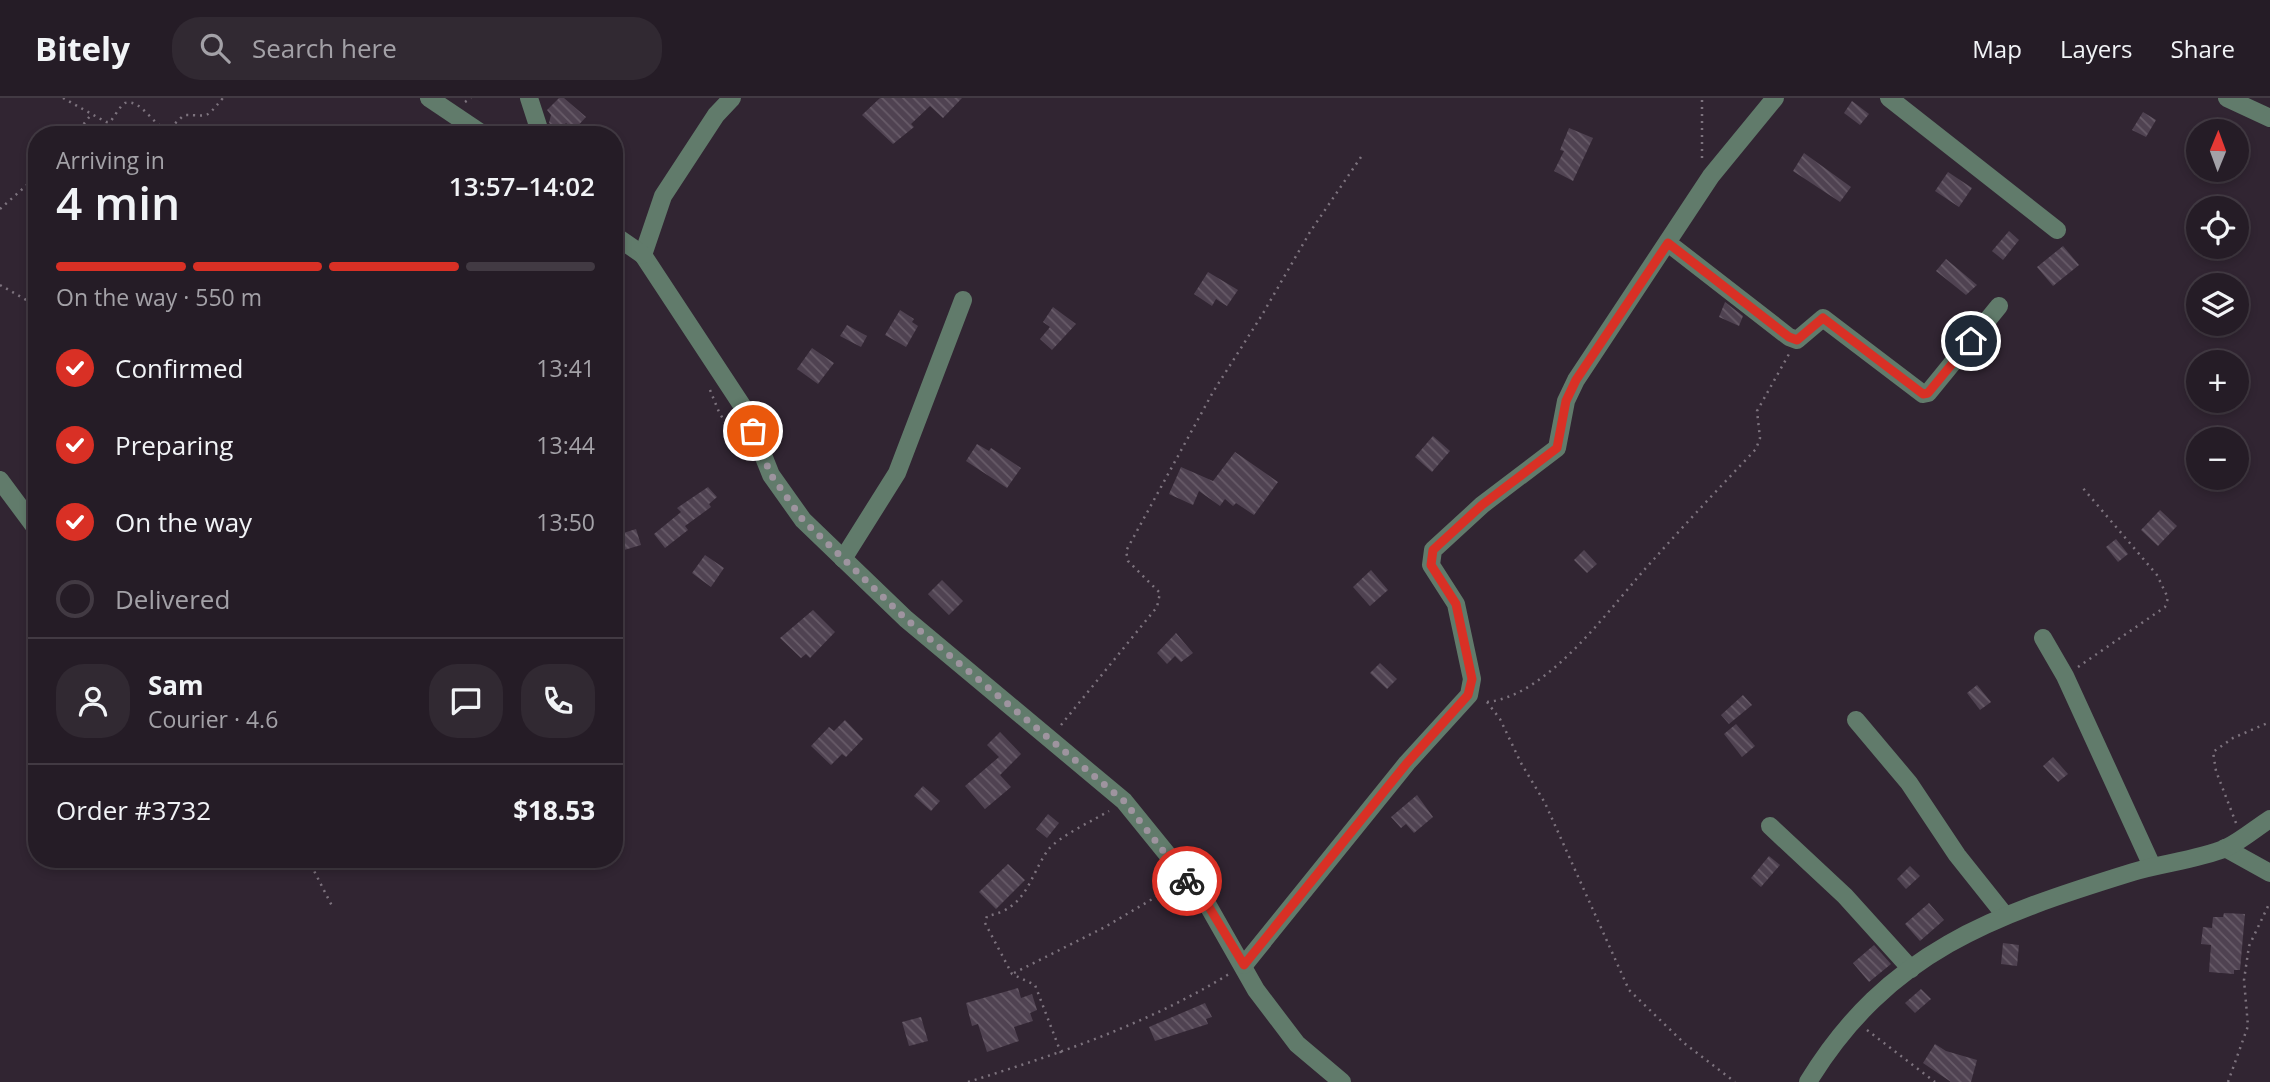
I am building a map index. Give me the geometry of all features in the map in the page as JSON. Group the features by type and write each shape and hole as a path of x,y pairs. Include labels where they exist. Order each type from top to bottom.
{"street":[{"path":"429,98 471,126"},
{"path":"529,98 538,126"},
{"path":"643,255 663,196 716,114 732,98"},
{"path":"1244,965 1407,763 1468,695 1472,679 1456,604 1431,565 1433,550 1482,505 1557,448 1566,401 1576,380 1711,176 1775,98"},
{"path":"1889,98 2057,230"},
{"path":"2227,98 2270,118"},
{"path":"623,241 643,255 744,410 771,475 803,520 906,619 1124,801 1206,902 1256,990 1297,1044 1342,1082"},
{"path":"1668,243 1797,340 1823,318 1919,392 1928,393 1999,306"},
{"path":"843,559 897,473 963,299"},
{"path":"0,480 28,518"},
{"path":"2043,638 2065,676 2152,866"},
{"path":"1856,720 1909,783 1957,855 2004,914"},
{"path":"1808,1082 1834,1040 1852,1020 1911,969 1957,936 2004,914 2152,866 2225,848 2270,819"},
{"path":"1770,826 1845,896 1911,969"},
{"path":"2225,848 2270,873"}],"path":[{"path":"63,98 90,116 110,122 126,102 132,101 139,104 159,126"},
{"path":"172,126 184,115 200,118 208,116 223,98"},
{"path":"1702,98 1702,163 1711,176"},
{"path":"82,126 90,116"},
{"path":"1049,738 1157,607 1160,593 1128,561 1126,551 1213,391 1262,315 1310,232 1361,157"},
{"path":"0,209 28,185"},
{"path":"0,285 28,301"},
{"path":"1468,695 1487,702 1507,700 1576,650 1652,561 1756,449 1760,438 1757,411 1797,340"},
{"path":"2065,676 2165,607 2168,598 2157,575 2082,487"},
{"path":"1487,702 1500,719 1521,763 1545,803 1629,990 1684,1042 1735,1082"},
{"path":"2242,838 2217,771 2213,752 2233,738 2270,722"},
{"path":"1061,1053 1035,985 1012,974 988,930 987,916 1016,904 1035,878 1049,848 1124,801"},
{"path":"313,868 332,906"},
{"path":"1012,974 1105,927 1186,879"},
{"path":"2228,1082 2248,1026 2244,980 2249,946 2270,902"},
{"path":"968,1082 1061,1053 1198,993 1244,965"},
{"path":"1852,1020 1912,1062 1935,1082"}],"building":[{"path":"559,98 564,98 586,117 578,126 566,123 563,126 553,126 549,123 551,115 547,110"},
{"path":"880,98 962,98 943,118 930,106 911,124 914,127 893,144 862,115"},
{"path":"1852,101 1869,114 1860,125 1844,113"},
{"path":"2143,112 2156,120 2146,137 2132,130"},
{"path":"1569,128 1593,138 1573,181 1554,171 1564,151 1560,150"},
{"path":"1804,153 1851,187 1840,202 1793,171"},
{"path":"1948,172 1972,188 1959,207 1935,191"},
{"path":"2009,231 2019,240 2003,260 1992,251"},
{"path":"2063,246 2079,265 2053,286 2037,267"},
{"path":"1946,259 1977,285 1966,295 1936,271"},
{"path":"1208,272 1238,290 1227,306 1216,299 1212,306 1194,294"},
{"path":"1725,302 1743,316 1739,326 1719,317"},
{"path":"1053,307 1076,324 1052,350 1040,339 1050,327 1043,322"},
{"path":"900,310 914,319 912,322 918,326 906,347 885,335"},
{"path":"847,325 867,336 861,347 840,336"},
{"path":"812,348 834,363 818,384 797,369"},
{"path":"1433,436 1450,451 1432,472 1415,457"},
{"path":"977,444 989,451 991,448 1021,468 1007,488 966,461"},
{"path":"1235,452 1278,482 1254,515 1236,503 1233,506 1225,499 1220,506 1199,491 1193,505 1169,494 1181,467 1213,481"},
{"path":"708,487 717,497 709,504 711,507 685,526 688,530 665,548 654,534 681,512 677,508"},
{"path":"2160,510 2177,526 2158,546 2141,530"},
{"path":"636,529 641,545 623,550 623,533"},
{"path":"2116,539 2128,554 2118,562 2106,547"},
{"path":"1584,550 1597,564 1587,573 1574,560"},
{"path":"705,555 724,568 711,587 692,573"},
{"path":"1371,570 1388,590 1370,606 1353,587"},
{"path":"942,580 963,601 949,615 928,594"},
{"path":"813,610 835,632 810,658 806,654 801,658 780,638"},
{"path":"1176,633 1193,653 1181,662 1175,656 1167,664 1157,653"},
{"path":"1380,663 1397,679 1387,689 1370,673"},
{"path":"1977,685 1991,702 1980,710 1967,693"},
{"path":"1743,695 1752,705 1729,724 1721,715"},
{"path":"845,720 863,739 846,757 842,754 831,765 811,746 829,727 834,731"},
{"path":"1736,724 1755,746 1742,757 1724,734"},
{"path":"1000,732 1021,754 1000,775 1011,787 985,809 965,786 999,757 987,745"},
{"path":"2053,757 2068,774 2058,782 2043,766"},
{"path":"923,786 940,801 931,811 914,796"},
{"path":"1417,795 1433,817 1414,833 1406,824 1401,828 1391,817"},
{"path":"1048,814 1059,823 1047,838 1036,829"},
{"path":"1769,856 1780,865 1761,887 1751,878"},
{"path":"1008,864 1025,880 996,909 979,892"},
{"path":"1910,866 1920,876 1906,889 1897,879"},
{"path":"1929,903 1944,920 1920,941 1905,924"},
{"path":"2224,913 2245,914 2240,970 2234,970 2234,974 2209,972 2211,945 2201,944 2203,927 2212,928 2213,917 2223,917"},
{"path":"2003,943 2019,945 2017,966 2001,964"},
{"path":"1874,945 1891,964 1869,982 1853,963"},
{"path":"1018,988 1021,998 1032,994 1037,1010 1030,1013 1033,1021 1014,1027 1019,1041 987,1052 978,1024 972,1026 966,1003"},
{"path":"1921,989 1931,999 1915,1013 1905,1003"},
{"path":"1205,1003 1212,1017 1206,1019 1208,1024 1155,1041 1149,1027"},
{"path":"921,1017 928,1041 909,1046 902,1022"},
{"path":"1935,1044 1946,1051 1977,1060 1971,1082 1951,1082 1923,1063"}],"way so far":[{"path":"753,431 771,475 803,520 906,619 1124,801 1187,881"}],"route":[{"path":"1187,881 1206,902 1244,965 1407,763 1459,709 1468,695 1472,679 1456,604 1431,565 1433,550 1482,505 1557,448 1566,401 1576,380 1668,243 1789,337 1797,340 1801,338 1823,318 1923,394 1928,393 1971,341"}]}
